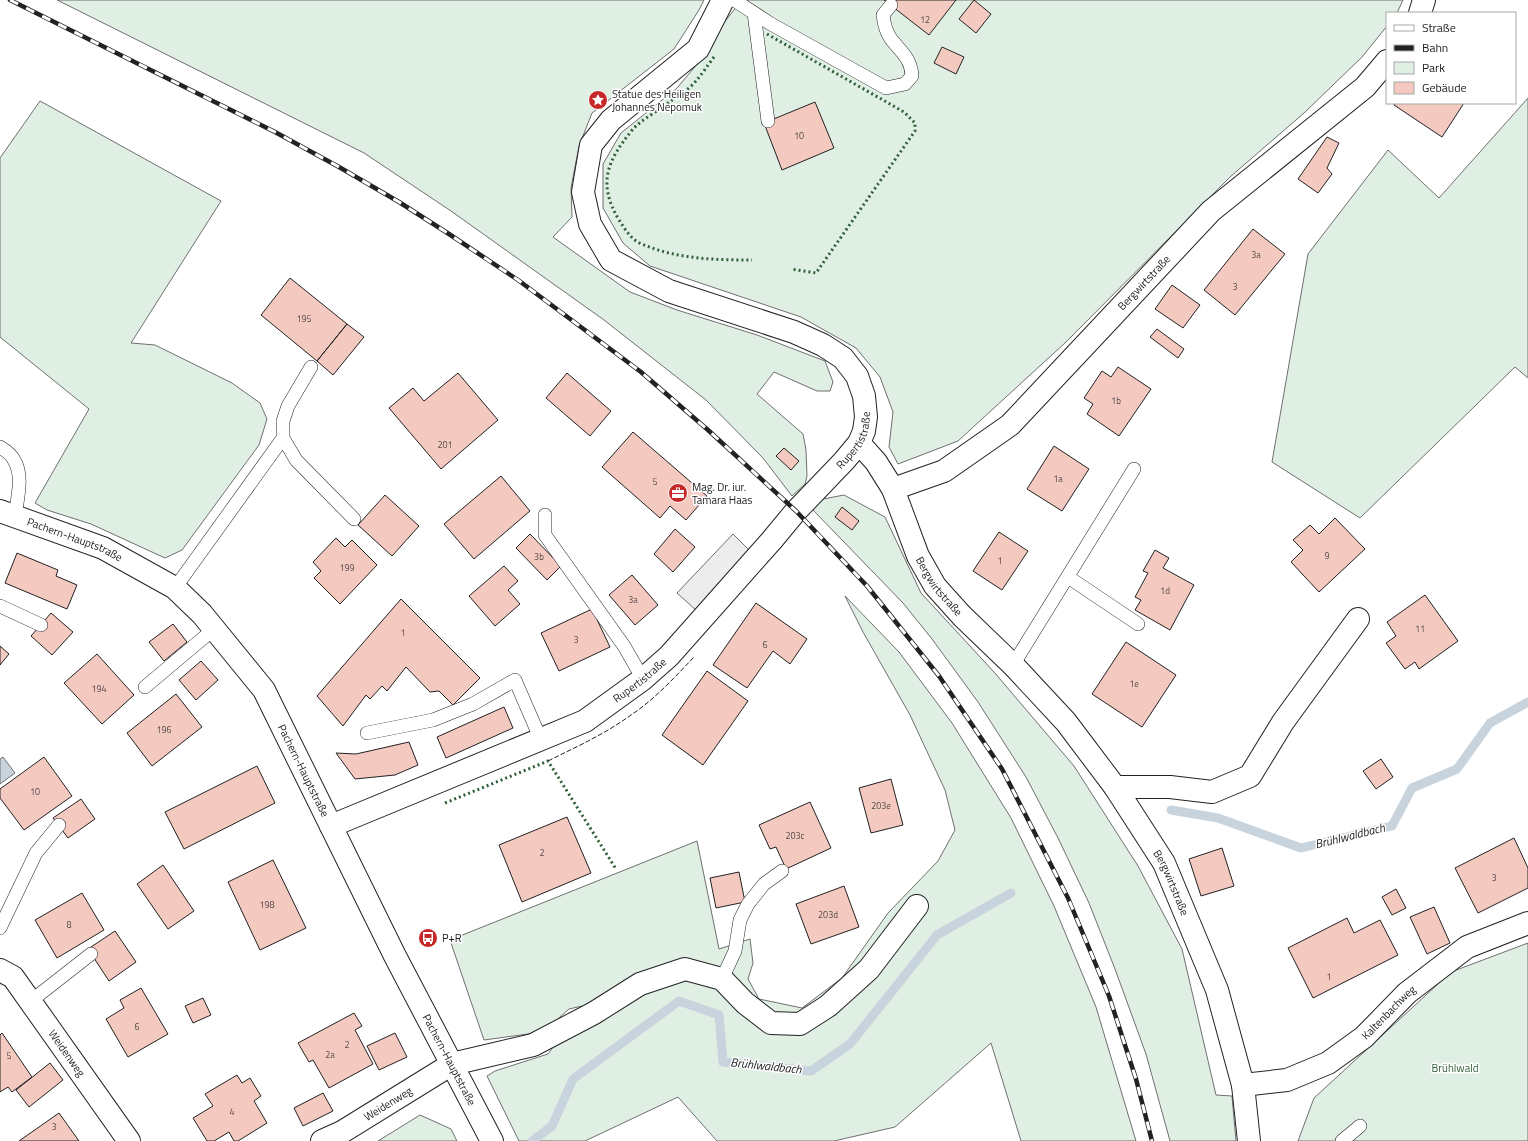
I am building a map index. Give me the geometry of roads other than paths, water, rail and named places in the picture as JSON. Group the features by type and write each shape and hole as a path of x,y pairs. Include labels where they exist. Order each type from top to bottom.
{"street":[{"name":"Rupertistraße","path":"331,826 585,721 643,679 669,656 767,546 796,510 844,461 859,443 864,431 866,416 864,396 857,376 843,358 823,345 794,332 669,290 656,284 611,260 590,224 583,192 591,145 611,120 698,49 723,0"},
{"path":"1420,12 1424,0"},
{"name":"Bergwirtstraße","path":"893,489 944,471 1010,425 1211,211 1365,87 1386,62"},
{"name":"Bergwirtstraße","path":"859,443 876,462 893,489 918,556 935,586 962,616 1013,665 1066,722 1114,787 1164,863 1217,990 1243,1085 1249,1141"},
{"name":"Pachern-Hauptstraße","path":"8,514 103,548 175,588 202,614 264,690 395,956 492,1141"},
{"path":"1114,787 1170,787 1212,792 1250,776 1283,722 1358,619"},
{"path":"722,979 745,1003 771,1023 800,1024 828,1006 869,969 917,906"},
{"name":"Kaltenbachweg","path":"1243,1085 1287,1080 1328,1063 1364,1037 1407,993 1467,947 1528,923"},
{"name":"Weidenweg","path":"322,1141 342,1132 452,1064 532,1045 594,1013 640,984 685,969 722,979"},
{"name":"Weidenweg","path":"0,970 13,977 129,1141"}],"lane":[{"path":"734,0 771,24 886,88 905,84 912,76 912,68 904,53 891,38 885,27 883,15 891,5"},
{"path":"754,13 768,121"},
{"path":"175,588 283,438 284,421 288,406 311,367"},
{"path":"283,438 296,460 354,519"},
{"path":"0,446 14,458 18,468 19,482 8,514"},
{"path":"1013,665 1134,469"},
{"path":"545,514 545,534 624,646 643,679"},
{"path":"1068,577 1138,624"},
{"path":"0,606 41,625"},
{"path":"145,687 214,629"},
{"path":"367,733 433,720 473,704 515,680 541,740"},
{"path":"0,928 36,853 59,825"},
{"path":"722,979 735,951 740,920 748,904 764,884 782,871"},
{"path":"31,1001 91,954"},
{"path":"1342,1141 1360,1126"}],"waterway":[{"name":"Brühlwaldbach","path":"1171,810 1218,818 1301,848 1392,826 1412,788 1457,769 1490,723 1528,702"},
{"name":"Brühlwaldbach","path":"532,1141 552,1126 573,1079 679,1001 719,1015 723,1062 811,1071 850,1044 937,935 1011,893"}],"railway":[{"path":"10,0 275,132 399,202 449,234 518,280 641,372 708,430 796,511 867,586 939,676 1002,769 1068,898 1109,996 1136,1079 1152,1141"}],"place":[{"name":"Statue des Heiligen Johannes Nepomuk","path":"598,100"},
{"name":"Mag. Dr. iur. Tamara Haas","path":"678,493"},
{"name":"P+R","path":"428,938"}],"park label":[{"name":"Brühlwald","path":"1455,1068"}]}
